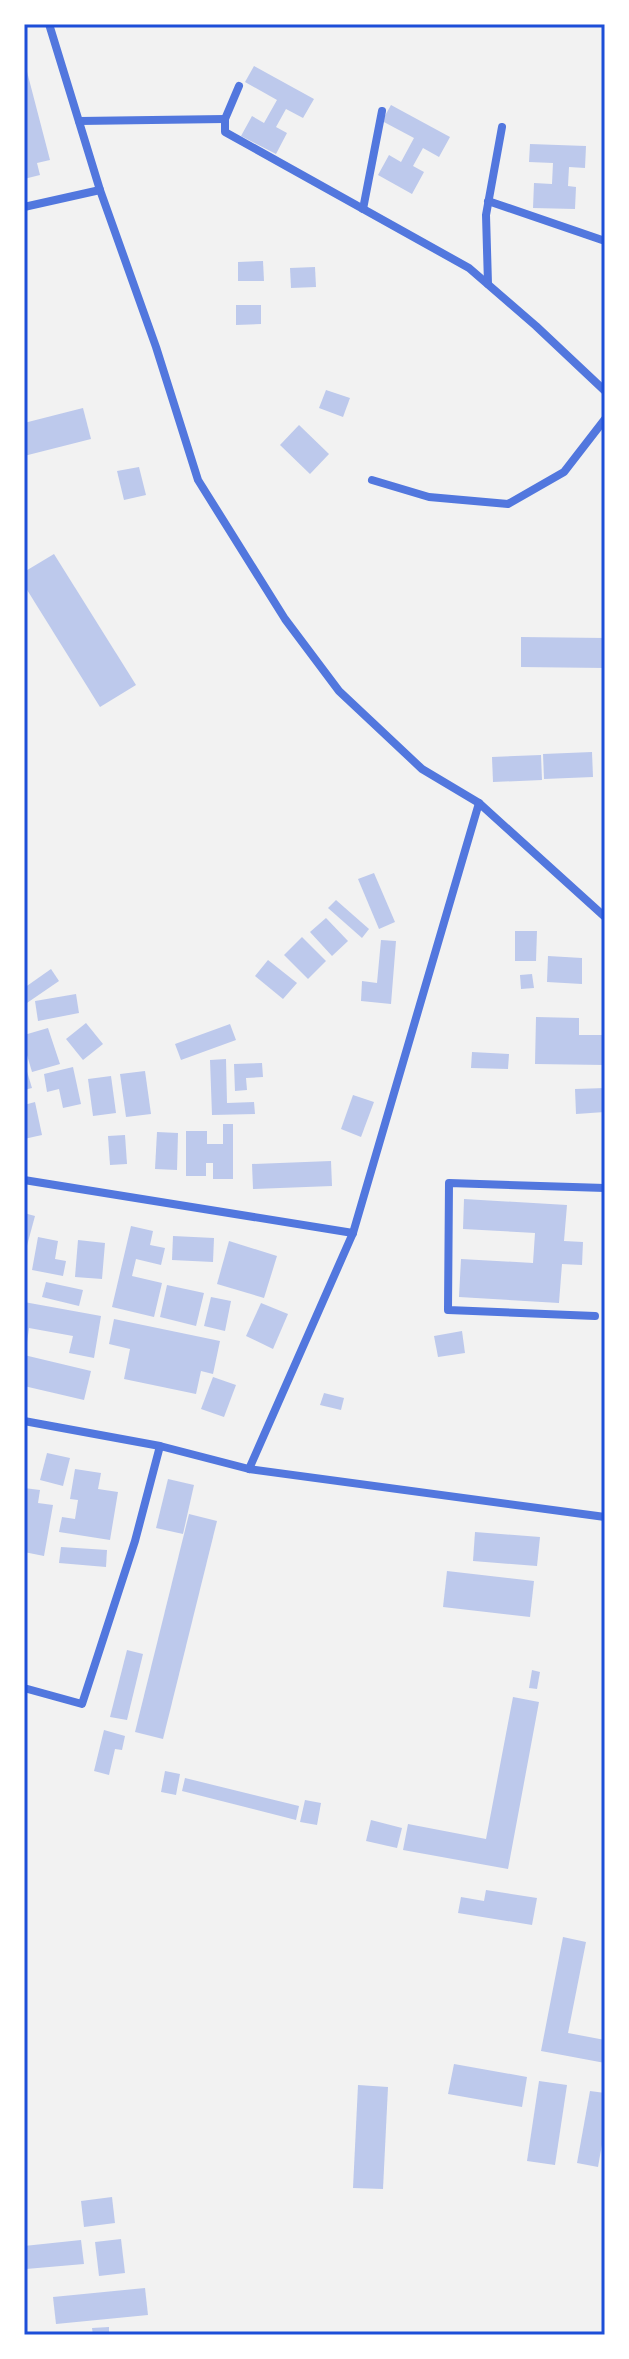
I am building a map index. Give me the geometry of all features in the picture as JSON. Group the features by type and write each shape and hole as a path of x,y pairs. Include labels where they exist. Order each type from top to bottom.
{"street":[{"path":"49,24 100,190 156,347 198,480 285,619 339,691 422,769 479,803 605,917"},
{"path":"239,86 225,119 225,132 469,268 605,391"},
{"path":"363,209 382,111"},
{"path":"79,121 225,119"},
{"path":"488,285 486,215 502,127"},
{"path":"24,207 100,190"},
{"path":"488,201 605,241"},
{"path":"372,480 429,497 508,504 564,472 605,419"},
{"path":"249,1469 353,1233 479,803"},
{"path":"24,1180 353,1233"},
{"path":"595,1316 448,1310 449,1183 605,1188"},
{"path":"24,1421 160,1446 249,1469 605,1517"},
{"path":"24,1688 82,1704 135,1541 160,1446"}],"building":[{"path":"25,64 50,160 37,163 40,175 24,179"},
{"path":"254,66 314,99 303,118 286,109 276,127 287,133 276,154 241,136 252,116 264,123 277,100 245,82"},
{"path":"391,105 450,137 439,157 423,148 413,166 424,172 412,194 378,175 389,155 401,162 414,138 382,121"},
{"path":"530,144 586,146 585,168 569,167 568,186 576,187 575,209 533,208 534,183 552,184 553,163 529,162"},
{"path":"263,261 264,281 238,281 238,262"},
{"path":"315,267 316,287 291,288 290,268"},
{"path":"236,305 261,305 261,324 236,325"},
{"path":"326,390 350,398 343,417 319,408"},
{"path":"83,408 91,439 24,456 24,423"},
{"path":"299,425 329,454 310,474 280,445"},
{"path":"139,467 146,495 124,500 117,471"},
{"path":"54,554 136,685 100,707 24,585 24,572"},
{"path":"521,637 605,638 605,668 521,667"},
{"path":"592,752 593,777 544,779 543,754"},
{"path":"541,755 542,780 493,782 492,757"},
{"path":"374,873 395,922 379,929 358,879"},
{"path":"336,900 369,929 362,938 328,908"},
{"path":"326,918 348,941 332,956 310,932"},
{"path":"515,931 537,931 536,961 515,961"},
{"path":"302,937 326,961 308,979 284,955"},
{"path":"381,940 396,941 391,1004 361,1001 362,981 377,983"},
{"path":"548,956 582,958 582,984 547,982"},
{"path":"268,960 297,983 283,999 255,976"},
{"path":"51,969 59,981 24,1005 24,988"},
{"path":"532,974 534,988 521,989 520,975"},
{"path":"76,994 79,1013 38,1021 35,1001"},
{"path":"536,1017 579,1018 579,1035 605,1035 605,1065 535,1064"},
{"path":"86,1023 103,1044 83,1060 66,1039"},
{"path":"230,1024 236,1040 181,1060 175,1044"},
{"path":"48,1028 60,1064 32,1072 24,1035"},
{"path":"472,1052 509,1054 508,1069 471,1068"},
{"path":"226,1059 227,1103 254,1102 255,1114 212,1115 210,1060"},
{"path":"262,1063 263,1077 246,1078 247,1090 235,1091 234,1064"},
{"path":"24,1066 32,1088 24,1090"},
{"path":"73,1067 81,1104 63,1108 59,1089 47,1092 44,1074"},
{"path":"145,1071 151,1114 126,1117 120,1074"},
{"path":"111,1076 116,1113 93,1116 88,1079"},
{"path":"605,1088 605,1112 576,1114 575,1089"},
{"path":"353,1095 374,1102 361,1137 341,1129"},
{"path":"35,1102 42,1135 24,1139 24,1105"},
{"path":"223,1124 233,1124 233,1179 213,1179 213,1163 206,1163 206,1176 186,1176 186,1131 207,1131 207,1144 223,1144"},
{"path":"157,1132 178,1133 177,1170 155,1169"},
{"path":"125,1135 127,1164 110,1165 108,1136"},
{"path":"331,1161 332,1186 253,1189 252,1164"},
{"path":"464,1199 567,1205 564,1241 583,1242 582,1265 562,1264 559,1303 459,1297 461,1259 533,1263 535,1233 463,1229"},
{"path":"24,1213 35,1216 25,1253 24,1253"},
{"path":"131,1226 153,1231 150,1245 165,1248 161,1265 136,1259 132,1276 162,1283 154,1317 112,1307"},
{"path":"173,1236 214,1238 213,1262 172,1260"},
{"path":"38,1237 58,1241 55,1259 66,1261 63,1276 32,1270"},
{"path":"78,1240 105,1243 102,1279 75,1277"},
{"path":"229,1241 277,1256 264,1298 217,1284"},
{"path":"46,1282 83,1290 79,1306 42,1297"},
{"path":"167,1285 204,1293 196,1326 160,1317"},
{"path":"211,1297 231,1301 225,1331 204,1326"},
{"path":"24,1302 101,1316 94,1358 69,1353 73,1336 29,1328 27,1342 24,1342"},
{"path":"261,1303 288,1314 273,1349 246,1336"},
{"path":"114,1319 220,1341 213,1374 201,1371 196,1394 124,1379 130,1349 109,1344"},
{"path":"462,1331 465,1353 438,1357 434,1336"},
{"path":"24,1355 91,1371 84,1400 24,1386"},
{"path":"213,1377 236,1385 224,1417 201,1409"},
{"path":"324,1393 344,1398 341,1410 320,1405"},
{"path":"47,1453 70,1458 63,1486 40,1480"},
{"path":"75,1469 101,1473 98,1489 118,1492 110,1540 59,1532 62,1517 75,1519 78,1500 70,1499"},
{"path":"168,1479 194,1485 183,1534 156,1528"},
{"path":"24,1488 40,1490 38,1503 53,1505 44,1556 24,1552"},
{"path":"189,1514 217,1521 163,1739 135,1732"},
{"path":"475,1532 540,1537 537,1566 473,1561"},
{"path":"61,1547 107,1550 106,1567 59,1563"},
{"path":"447,1571 534,1581 530,1617 443,1607"},
{"path":"127,1650 143,1654 127,1720 110,1717"},
{"path":"532,1670 540,1672 537,1689 529,1688"},
{"path":"513,1697 539,1702 508,1869 403,1850 408,1824 486,1839"},
{"path":"104,1730 125,1736 122,1750 115,1749 109,1775 94,1771"},
{"path":"165,1771 180,1774 176,1795 161,1792"},
{"path":"185,1778 299,1806 296,1820 182,1791"},
{"path":"305,1800 321,1803 317,1825 300,1822"},
{"path":"371,1820 402,1828 397,1848 366,1841"},
{"path":"486,1890 537,1898 532,1925 458,1913 461,1897 484,1901"},
{"path":"563,1937 586,1942 568,2033 605,2040 605,2063 541,2051"},
{"path":"454,2064 527,2077 522,2107 448,2094"},
{"path":"539,2081 567,2085 555,2165 527,2161"},
{"path":"358,2085 388,2087 383,2189 353,2188"},
{"path":"590,2091 605,2093 605,2127 598,2167 577,2163"},
{"path":"112,2197 115,2223 84,2227 81,2201"},
{"path":"121,2239 125,2273 99,2276 95,2242"},
{"path":"81,2240 84,2264 26,2269 24,2246"},
{"path":"145,2288 148,2315 56,2324 53,2297"},
{"path":"109,2327 109,2335 93,2335 92,2328"}]}
